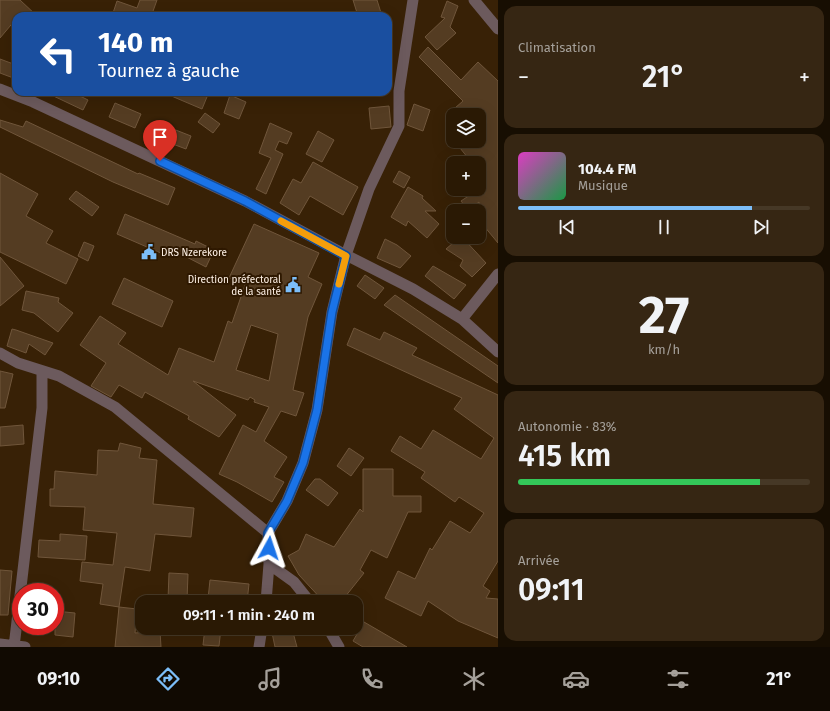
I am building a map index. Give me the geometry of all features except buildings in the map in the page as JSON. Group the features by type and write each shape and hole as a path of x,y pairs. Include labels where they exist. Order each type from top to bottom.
{"street":[{"path":"267,595 270,564 268,533 287,501 303,463 317,410 332,312 346,256 369,189 399,126 399,91 412,0"},
{"path":"474,0 498,29"},
{"path":"0,89 12,94"},
{"path":"18,96 245,201 346,256 414,289 462,319 498,352"},
{"path":"462,319 498,274"},
{"path":"0,354 18,363 58,376 115,407 268,533"},
{"path":"0,644 18,647 42,408 42,371"},
{"path":"270,564 294,582 304,595"},
{"path":"259,647 261,635"},
{"path":"332,635 339,647"}],"slow traffic":[{"path":"281,221 346,256 339,284"}],"place":[{"name":"DRS Nzerekore","path":"149,252"},
{"name":"Direction préfectoral de la santé","path":"293,285"}],"route":[{"path":"160,161 245,201 346,256 332,312 317,410 303,463 287,501 268,533 269,548"}]}
